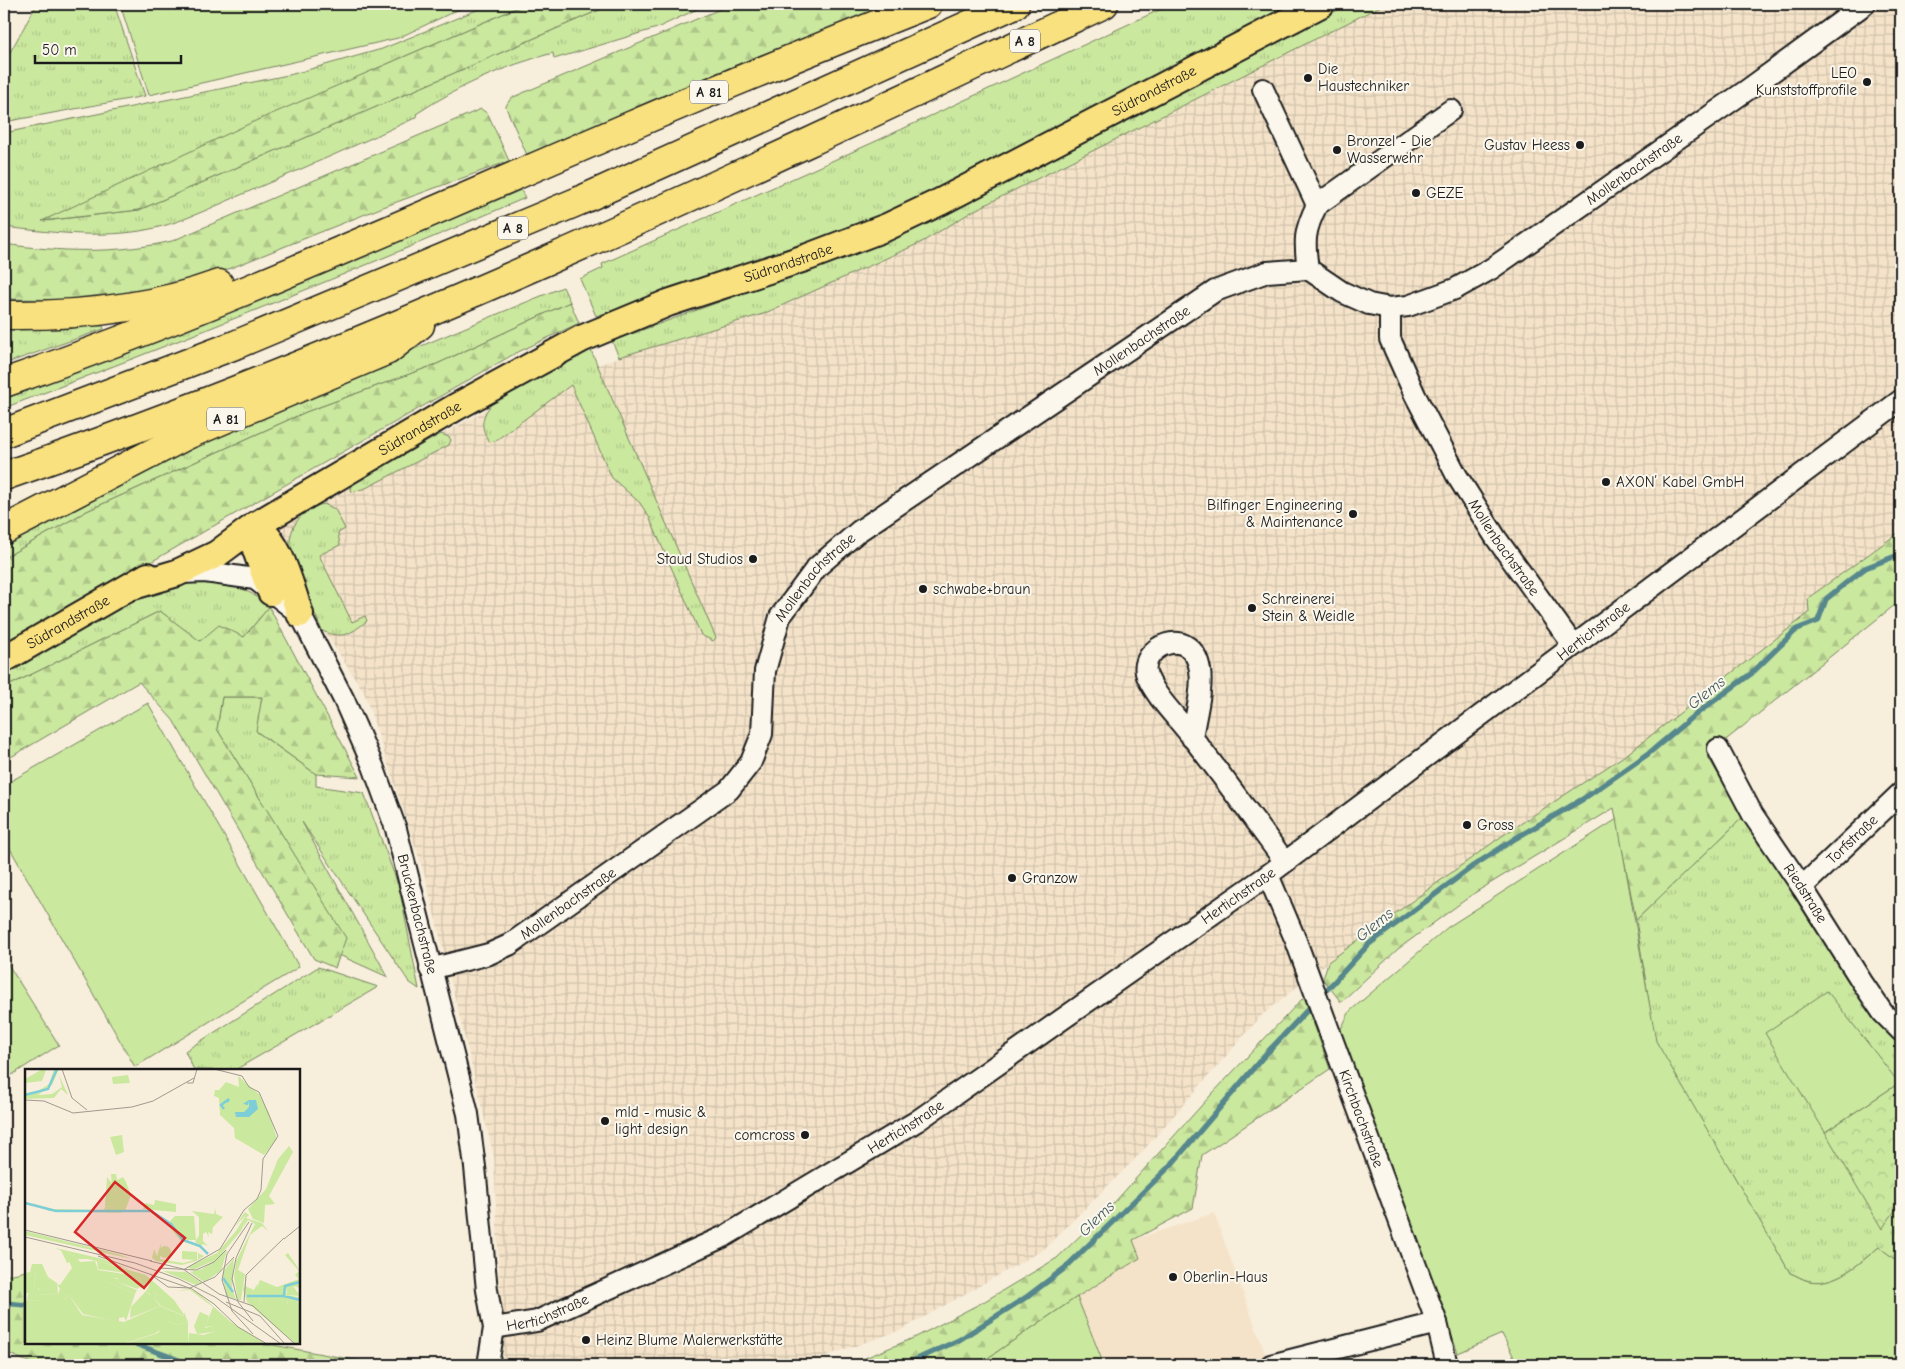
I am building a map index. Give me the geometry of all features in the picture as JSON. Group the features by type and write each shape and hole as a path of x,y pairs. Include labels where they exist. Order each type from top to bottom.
{"highway":[{"name":"A 81","path":"4,315 81,312 157,302 191,295 293,255 331,255 776,64 928,4"},
{"name":"A 8","path":"4,433 244,341 579,201 1015,4"},
{"name":"A 8","path":"4,476 179,413 445,305 890,106 1104,4"},
{"path":"4,383 165,324 331,255"},
{"name":"A 81","path":"4,530 188,435 388,350 445,305"}],"main road":[{"name":"Südrandstraße","path":"133,586 177,574 216,554 256,525 456,406 581,339 668,303 808,257 887,227 942,201 1321,4"},
{"name":"Südrandstraße","path":"4,659 133,586 197,544 227,530 256,525"},
{"path":"256,525 256,550 271,592"},
{"path":"256,525 267,534 279,554 300,614"}],"street":[{"name":"Mollenbachstraße","path":"430,969 489,954 509,945 729,790 751,762 762,734 765,671 780,617 818,567 859,531 1215,291 1267,272 1308,269 1342,292 1369,304 1390,308 1408,306 1455,289 1491,269 1750,88 1865,4"},
{"path":"1263,89 1317,205"},
{"path":"1308,269 1304,241 1307,225 1317,205 1451,110"},
{"name":"Mollenbachstraße","path":"1390,308 1390,339 1415,395 1457,476 1496,538 1573,645"},
{"name":"Hertichstraße","path":"494,1328 537,1321 725,1236 806,1190 917,1121 1268,875 1901,400"},
{"name":"Bruckenbachstraße","path":"177,574 206,572 243,576 255,580 300,614 344,700 396,828 468,1114 487,1290 494,1328 488,1365"},
{"name":"Hertichstraße","path":"1192,738 1285,862"},
{"name":"Riedstraße","path":"1718,748 1753,815 1802,887 1862,982 1884,1013 1901,1031"},
{"name":"Torfstraße","path":"1802,887 1901,792"},
{"name":"Kirchbachstraße","path":"1268,875 1314,988 1437,1323 1447,1365"},
{"path":"1271,1365 1437,1323"}],"shaded area":[{"path":"1385,4 1901,4 1901,531 1808,598 1810,613 1627,754 1502,836 1328,962 1262,1015 1141,1153 1043,1250 901,1330 800,1365 503,1365 494,1157 425,876 364,692 326,634 276,527 590,352 596,366 619,357 763,314 922,242 973,211"},
{"name":"Oberlin-Haus","path":"1214,1213 1266,1356 1241,1365 1105,1365 1077,1297 1140,1258 1133,1240"}],"green space":[{"path":"37,4 114,4 145,96 4,122 4,63"},
{"path":"120,4 470,4 398,38 149,95"},
{"path":"491,4 526,4 378,68 44,221 139,210 613,4 708,4 657,28 554,59 553,53 499,71 449,94 416,114 417,117 396,127 182,220 140,231 106,234 37,231 4,227 4,133 293,74 382,49"},
{"path":"526,4 613,4 139,210 42,221 253,122"},
{"path":"732,4 891,4 741,63 527,155 507,110 506,106 511,98"},
{"path":"1172,4 1300,4 897,211 793,251 596,316 580,279 603,268 602,264 872,143"},
{"path":"1350,4 1385,4 973,211 922,242 763,314 619,357 612,341 859,251 915,228 1212,73"},
{"path":"481,109 488,114 509,161 383,207 226,270 177,286 94,300 4,299 4,244 46,249 110,250 172,241"},
{"path":"521,190 525,198 396,253 135,358 4,408 4,399 328,272"},
{"path":"563,287 570,302 437,364 306,412 87,511 4,558 4,539 72,504 280,407"},
{"path":"570,302 579,323 514,354 4,646 4,558 87,511 306,412 437,364"},
{"path":"103,326 104,329 4,364 4,328"},
{"path":"590,348 716,638 713,641 701,635 649,517 640,503 612,478 571,385 495,441 489,442 486,436 483,423 485,414 491,404"},
{"path":"441,434 449,437 451,440 449,445 366,488 352,492 350,486 352,483"},
{"path":"324,504 335,509 345,529 338,533 340,545 319,555 352,622 365,616 367,621 355,630 341,635 322,631 290,554 291,537 296,522 308,511"},
{"path":"1901,531 1901,600 1707,755 1743,817 1636,920 1614,808 1476,892 1398,949 1341,1002 1323,979 1328,962 1502,836 1627,754 1809,613 1808,598"},
{"path":"199,581 237,587 253,594 269,607 244,637 199,641 160,611 4,688 4,670 150,590"},
{"path":"269,607 360,777 316,774 256,731 262,697 222,697 217,729 346,938 335,968 314,959 173,720 139,682 4,761 4,688 160,611 200,641 219,625 244,637"},
{"path":"222,697 262,697 257,732 316,774 316,786 364,793 399,887 419,989 409,982 302,822 388,977 339,955 345,938 217,729"},
{"path":"148,703 299,967 135,1067 4,838 4,785"},
{"path":"1743,817 1852,986 1876,1020 1901,1046 1901,1264 1879,1247 1847,1272 1829,1280 1809,1281 1790,1273 1655,1041 1636,920"},
{"path":"1617,819 1656,1041 1790,1273 1809,1281 1829,1280 1847,1272 1879,1247 1901,1264 1901,1365 1518,1365 1502,1334 1458,1353 1340,1031 1350,1011 1448,927"},
{"path":"4,958 59,1045 4,1080"},
{"path":"318,967 378,987 237,1069 194,1069 185,1051"},
{"path":"1827,991 1899,1083 1825,1132 1765,1033"},
{"path":"1304,997 1330,1069 1202,1155 1193,1208 1133,1240 1140,1258 1077,1297 988,1358 973,1365 848,1365 916,1337 985,1301 1057,1258 1113,1204 1210,1096"},
{"path":"1899,1083 1901,1085 1901,1202 1882,1229 1825,1132"},
{"path":"25,1271 25,1344 267,1344 366,1362 397,1365 35,1365 10,1354 4,1354 4,1276"},
{"path":"1077,1297 1104,1365 973,1365 988,1358"}],"waterway":[{"name":"Glems","path":"1321,996 1369,944 1473,866 1516,838 1583,799 1648,754 1692,717 1752,673 1797,629 1818,621 1826,599 1865,568 1901,554"},
{"name":"Glems","path":"904,1365 959,1340 1028,1296 1065,1268 1171,1165 1263,1057 1314,1003"},
{"name":"Glems","path":"4,1303 25,1305"},
{"name":"Glems","path":"136,1344 192,1365"}],"place":[{"name":"Die Haustechniker","path":"1308,78"},
{"name":"LEO Kunststoffprofile","path":"1867,82"},
{"name":"Gustav Heess","path":"1580,145"},
{"name":"Bronzel - Die Wasserwehr","path":"1337,150"},
{"name":"GEZE","path":"1416,193"},
{"name":"AXON’ Kabel GmbH","path":"1606,482"},
{"name":"Bilfinger Engineering & Maintenance","path":"1353,514"},
{"name":"Staud Studios","path":"753,559"},
{"name":"schwabe+braun","path":"923,589"},
{"name":"Schreinerei Stein & Weidle","path":"1252,608"},
{"name":"Gross","path":"1467,825"},
{"name":"Granzow","path":"1012,878"},
{"name":"mld - music & light design","path":"605,1121"},
{"name":"comcross","path":"805,1135"},
{"name":"Oberlin-Haus","path":"1173,1277"},
{"name":"Heinz Blume Malerwerkstätte","path":"586,1340"}]}
